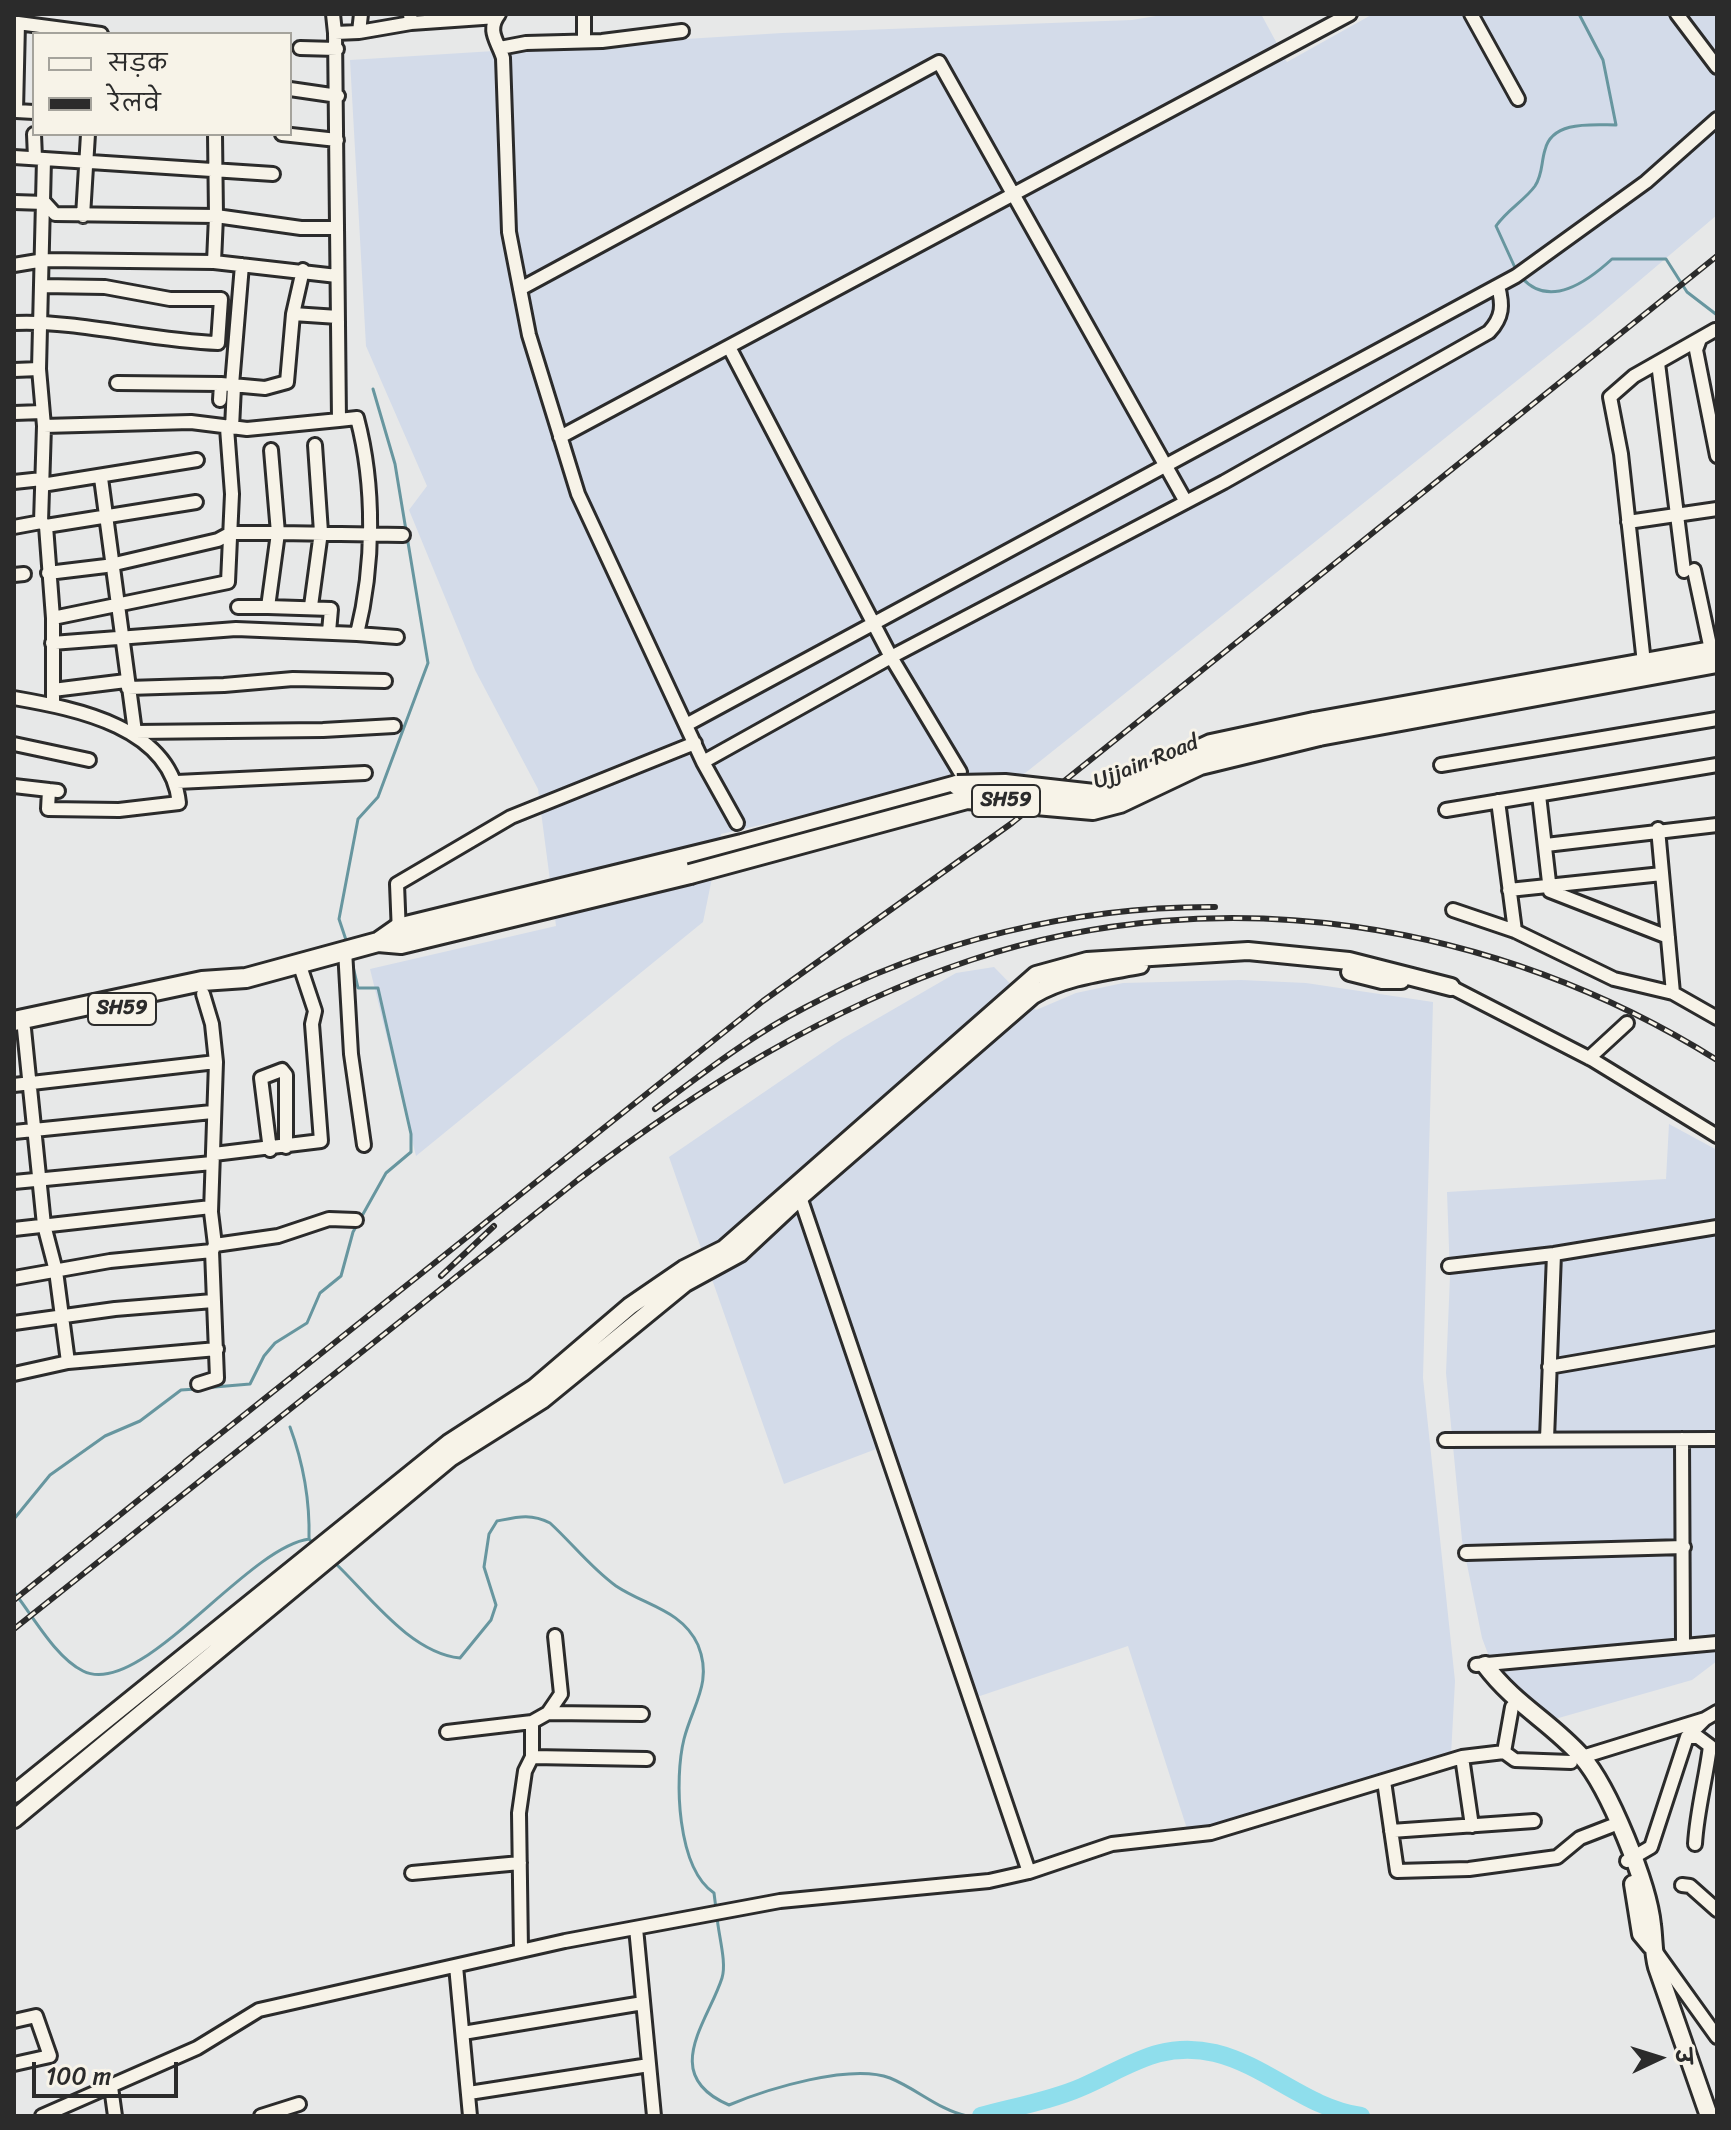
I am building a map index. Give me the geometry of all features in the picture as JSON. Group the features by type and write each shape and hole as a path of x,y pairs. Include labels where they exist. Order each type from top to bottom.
{"main road":[{"name":"Ujjain Road","path":"409,934 690,874 967,799 1093,810 1120,803 1200,765 1317,729 1461,695 1496,698 1644,663 1715,654"},
{"name":"Ujjain Road","path":"1317,729 1496,698 1715,654"},
{"name":"SH59","path":"17,1027 203,994 229,982 957,785 1005,784 1084,793 1108,791 1211,744 1317,729"},
{"name":"SH59","path":"17,1027 202,981 229,982"}],"street":[{"path":"333,14 338,96 339,194 336,228 339,420"},
{"path":"359,32 361,14"},
{"path":"584,14 584,40"},
{"path":"560,437 1350,14"},
{"path":"1471,14 1518,99"},
{"path":"1677,14 1717,67"},
{"path":"335,33 359,32 410,18 498,16"},
{"path":"498,16 493,23 493,36 500,48 509,232 529,335 578,494 703,762 737,823"},
{"path":"15,110 19,21 88,32"},
{"path":"500,48 537,42 602,41 682,31"},
{"path":"300,48 337,49"},
{"path":"520,289 939,62 1012,197 1186,502"},
{"path":"292,89 338,96"},
{"path":"686,725 1516,276 1646,182 1717,119"},
{"path":"292,135 337,140"},
{"path":"34,136 45,203 39,369 44,426 44,524 53,618 53,705"},
{"path":"83,216 88,136"},
{"path":"214,262 215,136"},
{"path":"14,157 85,159 273,174"},
{"path":"14,202 45,203 55,214 216,216 301,228 336,228"},
{"path":"14,265 44,260 214,262 337,276"},
{"path":"53,618 227,584 230,577 231,533 229,385 242,265"},
{"path":"117,383 265,388 287,382 293,314 303,270"},
{"path":"14,323 41,322 180,342 218,343 221,299 170,299 105,287 42,286"},
{"path":"703,762 891,657 1186,502 1489,332 1499,322 1503,305 1498,286"},
{"path":"293,314 338,317"},
{"path":"1644,663 1610,397 1658,363 1715,330"},
{"path":"1700,339 1696,350 1717,456"},
{"path":"729,347 891,657 960,772"},
{"path":"1658,363 1678,515 1689,571 1715,654"},
{"path":"14,370 39,369"},
{"path":"220,400 229,385"},
{"path":"14,413 42,412"},
{"path":"44,426 191,422 230,428 271,428 362,417 370,534 357,634"},
{"path":"311,606 321,532 315,445"},
{"path":"268,607 278,533 271,450"},
{"path":"14,482 101,478 197,460"},
{"path":"14,786 54,791 48,809 119,810 179,803 177,782 135,732 101,478"},
{"path":"14,527 107,517 196,502"},
{"path":"1628,522 1717,509"},
{"path":"48,573 218,540 231,533 403,535"},
{"path":"238,607 311,606 331,609 329,632"},
{"path":"52,643 122,635 236,629 397,637"},
{"path":"53,690 127,684 224,685 293,679 385,681"},
{"path":"14,698 53,705 135,732 394,726"},
{"path":"1441,765 1717,719"},
{"path":"409,934 397,884 511,817 695,743"},
{"path":"14,744 89,760"},
{"path":"1446,810 1717,765"},
{"path":"177,782 365,773"},
{"path":"1539,795 1550,891 1668,937"},
{"path":"1498,801 1515,931"},
{"path":"1546,845 1658,829 1717,825"},
{"path":"1658,829 1673,993"},
{"path":"1509,890 1662,874"},
{"path":"1453,910 1515,931 1614,979 1673,993 1717,1018"},
{"path":"345,950 351,1054 364,1145"},
{"path":"14,1794 269,1588 337,1544 450,1458 542,1400 685,1283 740,1253 797,1190 1014,1010 1049,985 1152,963 1241,961 1352,972 1390,981 1407,978 1451,987 1589,1058 1717,1136"},
{"path":"14,1182 213,1158 321,1141 312,1024 315,1011 299,963"},
{"path":"198,1384 216,1380 217,1349 211,1207 216,1062 212,1024 203,994"},
{"path":"1589,1058 1627,1023"},
{"path":"17,1027 30,1082 44,1225 56,1271 68,1362"},
{"path":"14,1085 216,1062"},
{"path":"270,1150 261,1078 282,1070 286,1075 286,1147"},
{"path":"14,1132 212,1112"},
{"path":"797,1190 1029,1872"},
{"path":"14,1229 211,1207"},
{"path":"14,1278 110,1261 214,1248 278,1236 329,1219 356,1220"},
{"path":"1449,1266 1554,1254 1717,1227"},
{"path":"1547,1439 1554,1254"},
{"path":"14,1323 213,1301"},
{"path":"1549,1367 1717,1338"},
{"path":"14,1374 68,1362 217,1349"},
{"path":"1682,1439 1683,1646"},
{"path":"1445,1440 1717,1439"},
{"path":"14,1819 278,1603 337,1544"},
{"path":"1466,1553 1684,1547"},
{"path":"447,1732 532,1722 548,1713 559,1700 561,1688 555,1636"},
{"path":"1480,1665 1717,1643"},
{"path":"1480,1665 1512,1707 1576,1760 1631,1859"},
{"path":"1480,1665 1576,1760 1631,1859 1641,1934 1714,2029"},
{"path":"1504,1752 1512,1707"},
{"path":"42,2116 197,2048 259,2010 521,1950 734,1910 809,1898 989,1881 1029,1872 1112,1844 1211,1833 1286,1807 1462,1757 1504,1752 1515,1760 1576,1760 1705,1719 1717,1712"},
{"path":"548,1713 642,1714"},
{"path":"1631,1859 1651,1847 1687,1737 1705,1719"},
{"path":"521,1950 521,1792 532,1757 532,1722"},
{"path":"1687,1737 1712,1742 1711,1781 1697,1808 1695,1844"},
{"path":"532,1757 647,1759"},
{"path":"1462,1757 1472,1826"},
{"path":"1384,1781 1397,1871 1469,1869 1557,1857 1580,1838 1611,1826"},
{"path":"1391,1831 1534,1821"},
{"path":"412,1873 520,1863"},
{"path":"1682,1885 1690,1886 1717,1910"},
{"path":"636,1928 654,2116"},
{"path":"1651,1946 1709,2116"},
{"path":"456,1966 470,2116"},
{"path":"463,2033 643,2003"},
{"path":"14,2021 36,2016 50,2056 14,2064"},
{"path":"469,2093 649,2065"},
{"path":"111,2087 115,2116"},
{"path":"261,2116 299,2104"}],"shaded area":[{"path":"1168,14 1261,14 1287,62 1373,14 1717,14 1717,215 1593,320 1024,774 980,775 721,834 703,922 416,1156 370,969 556,926 538,789 475,670 409,510 427,486 366,346 350,60 782,33 1132,20"},
{"path":"994,967 1036,1010 1076,993 1123,983 1241,980 1306,983 1433,1002 1423,1378 1455,1681 1451,1755 1189,1835 1128,1646 977,1697 892,1443 784,1484 669,1157 842,1039 956,973"},
{"path":"1669,1124 1717,1150 1717,1661 1692,1680 1548,1721 1496,1675 1482,1638 1462,1540 1446,1373 1450,1276 1447,1192 1666,1179"}],"waterway":[{"path":"1517,272 1496,226 1535,186 1549,140 1556,133 1574,126 1616,125 1603,60 1579,14"},
{"path":"1522,278 1533,287 1556,291 1580,283 1612,259 1666,259 1687,292 1717,315"},
{"path":"347,943 339,919 358,819 378,797 428,663 395,464 373,389"},
{"path":"203,1388 250,1384 264,1356 275,1343 307,1323 320,1293 341,1276 353,1232 386,1173 411,1152 411,1134 378,988 358,988 352,962"},
{"path":"14,1519 50,1475 105,1436 140,1421 181,1390 196,1389"},
{"path":"290,1427 305,1482 309,1539"},
{"path":"335,1563 407,1634 424,1646 460,1658 491,1620 496,1605 484,1567 489,1534 497,1521 518,1517 537,1518 550,1523 616,1586 683,1624 698,1645 703,1682 681,1756 681,1822 692,1864 714,1893 716,1909"},
{"path":"14,1592 45,1635 73,1665 83,1671 106,1674 133,1664 163,1644 283,1548 309,1539 314,1544"},
{"path":"717,1916 723,1956 722,1978 700,2030 692,2063 696,2079 708,2093 729,2105 809,2080 873,2074 890,2078 947,2109 967,2116"},
{"path":"981,2116 1070,2092 1146,2058 1178,2050 1215,2053 1234,2059 1322,2105 1361,2116"}],"railway":[{"path":"185,1462 763,1001 1012,823 1717,256"},
{"path":"655,1109 728,1055 786,1018 903,963 953,946 1057,921 1163,908 1215,907"},
{"path":"14,1629 624,1145 718,1082 815,1026 918,979 971,960 1066,935 1162,921 1259,919 1355,927 1450,945 1542,974 1632,1012 1717,1060"},
{"path":"441,1276 494,1226"},
{"path":"14,1600 192,1457"}]}
